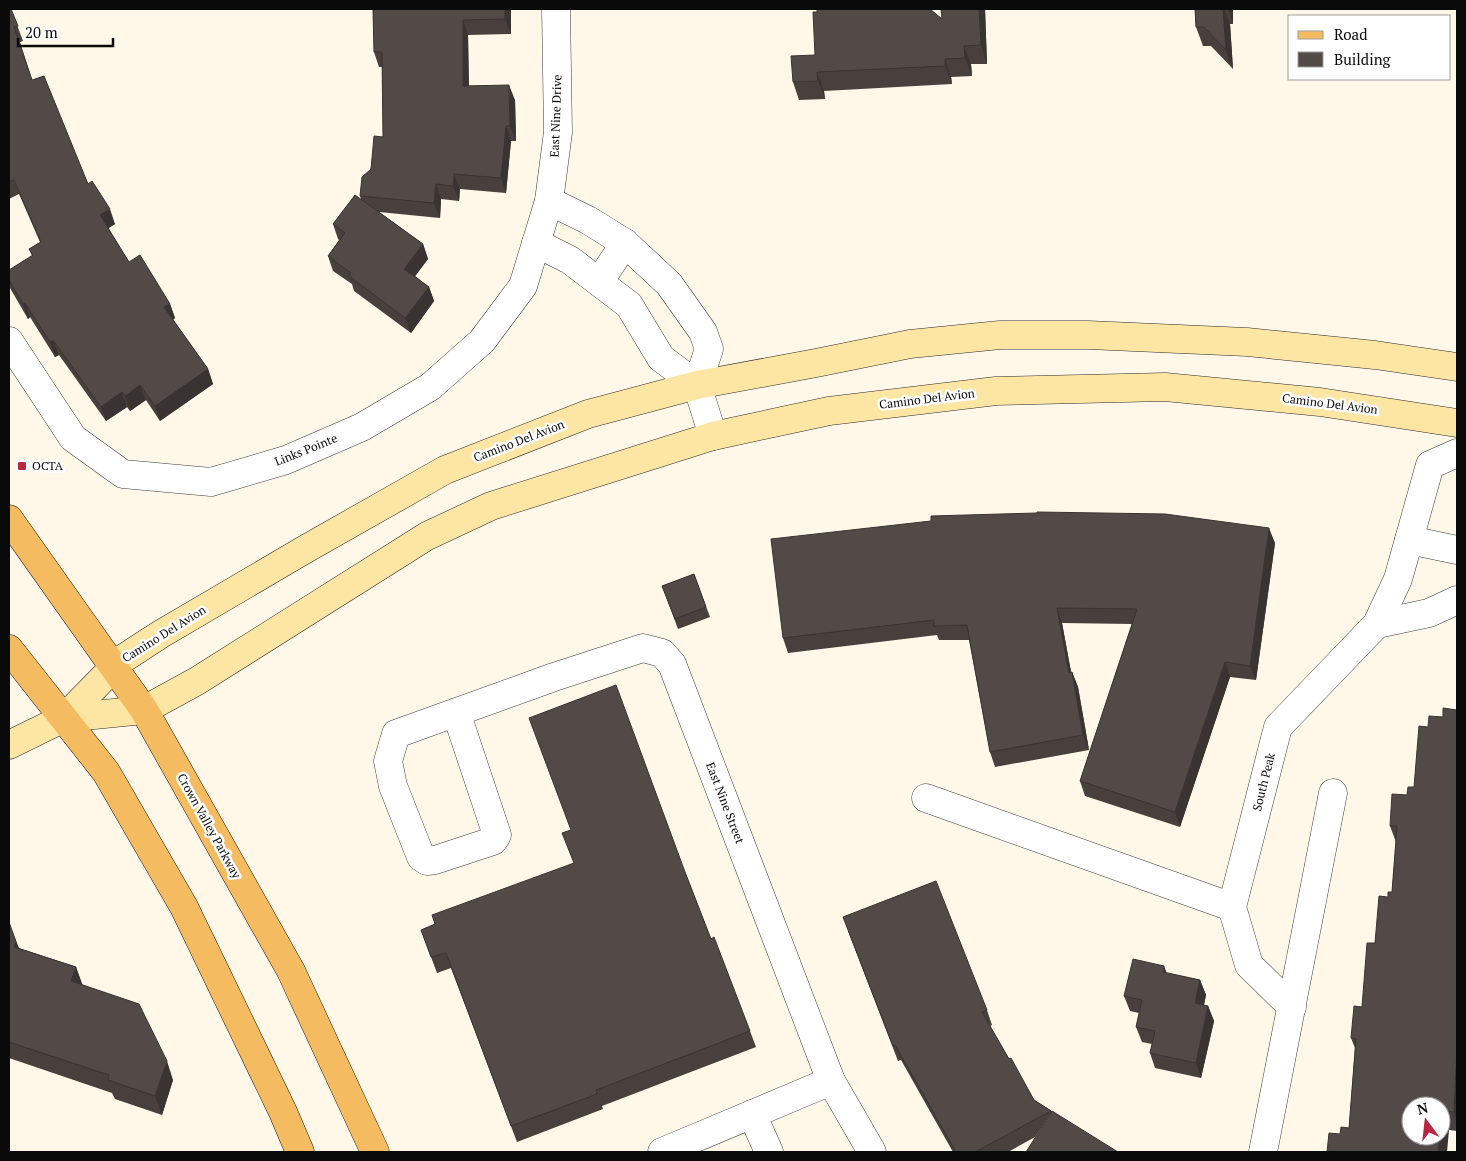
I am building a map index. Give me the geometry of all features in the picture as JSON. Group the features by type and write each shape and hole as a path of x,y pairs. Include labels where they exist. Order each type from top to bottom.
{"main road":[{"name":"Camino Del Avion","path":"64,718 121,660 161,634 304,550 445,470 588,414 697,385 910,344 1000,335 1088,335 1246,342 1375,355 1457,367"},
{"name":"Camino Del Avion","path":"64,718 144,710 197,681 427,536 491,506 713,436 829,410 996,391 1156,388 1320,402 1457,423"},
{"name":"Crown Valley Parkway","path":"9,519 144,710 291,971 375,1152"},
{"path":"9,649 106,772 184,907 283,1112 300,1152"},
{"path":"9,745 64,718"}],"street":[{"name":"East Nine Drive","path":"549,201 558,132 556,9"},
{"path":"549,201 588,220 625,243 670,284 703,332 709,350 697,385"},
{"name":"Links Pointe","path":"9,341 73,438 123,474 211,482 286,460 362,427 430,386 482,341 523,286 549,201"},
{"path":"536,243 570,260 629,305 661,358 697,385 713,436"},
{"path":"599,282 625,243"},
{"name":"South Peak","path":"1232,907 1278,727 1377,624 1398,579 1430,465 1457,453"},
{"path":"1409,540 1457,550"},
{"path":"1377,624 1429,613 1457,600"},
{"name":"East Nine Street","path":"456,712 497,835 494,840 427,861 421,857 393,786 388,761 396,734 456,712 554,677 642,648 662,653 672,664 831,1081 872,1152"},
{"path":"1263,1152 1333,793"},
{"path":"926,798 1232,907 1249,965 1292,1007"},
{"path":"662,1152 831,1081"},
{"path":"752,1114 769,1152"}],"building":[{"path":"9,9 11,9 18,26 14,27 32,80 44,76 88,184 92,181 110,209 100,215 129,262 140,255 170,304 164,307 208,369 155,406 140,385 125,396 122,392 101,407 53,340 50,342 25,303 23,304 9,280 9,270 33,255 29,249 41,242 14,180 9,182"},
{"path":"373,9 505,9 505,19 463,20 463,86 509,85 510,126 506,126 501,178 454,174 453,186 436,184 434,203 360,196 362,177 371,169 374,136 383,137 382,52 374,52"},
{"path":"817,9 930,9 942,19 941,9 979,9 981,45 964,46 965,58 945,59 945,66 817,72 818,81 793,82 791,56 815,55 813,12 817,12"},
{"path":"1195,9 1223,9 1226,50 1204,27 1196,27"},
{"path":"355,195 423,244 404,269 429,287 405,318 349,276 351,273 328,256 345,233 333,224"},
{"path":"1037,512 1165,514 1269,528 1250,666 1225,662 1175,812 1080,781 1137,609 1057,608 1069,673 1072,672 1083,735 990,752 967,625 934,626 934,620 783,638 771,539 931,521 931,516"},
{"path":"694,574 706,607 675,619 662,586"},
{"path":"616,685 685,872 711,939 714,937 750,1031 596,1090 597,1094 511,1126 446,953 431,957 421,930 435,924 432,915 574,863 562,833 571,830 529,718"},
{"path":"1443,708 1457,710 1457,1048 1454,1112 1451,1112 1451,1096 1401,1096 1401,1146 1439,1146 1438,1152 1327,1152 1329,1133 1340,1134 1341,1127 1349,1128 1356,1039 1351,1038 1354,1006 1362,1007 1367,943 1375,943 1379,896 1388,897 1388,892 1392,892 1397,826 1390,826 1392,794 1407,795 1408,787 1414,787 1419,726 1428,727 1429,716 1443,717"},
{"path":"936,881 987,1010 982,1012 1009,1059 1011,1058 1034,1100 1051,1111 975,1152 956,1152 895,1045 893,1046 843,917"},
{"path":"9,922 16,942 14,947 76,967 71,981 139,1004 167,1061 155,1096 108,1080 109,1075 9,1042"},
{"path":"1133,959 1164,966 1163,972 1200,980 1195,1003 1208,1006 1196,1063 1150,1053 1155,1031 1136,1027 1142,1000 1124,996"},
{"path":"1052,1111 1118,1152 1026,1152"}],"place":[{"name":"OCTA","path":"22,466"}]}
